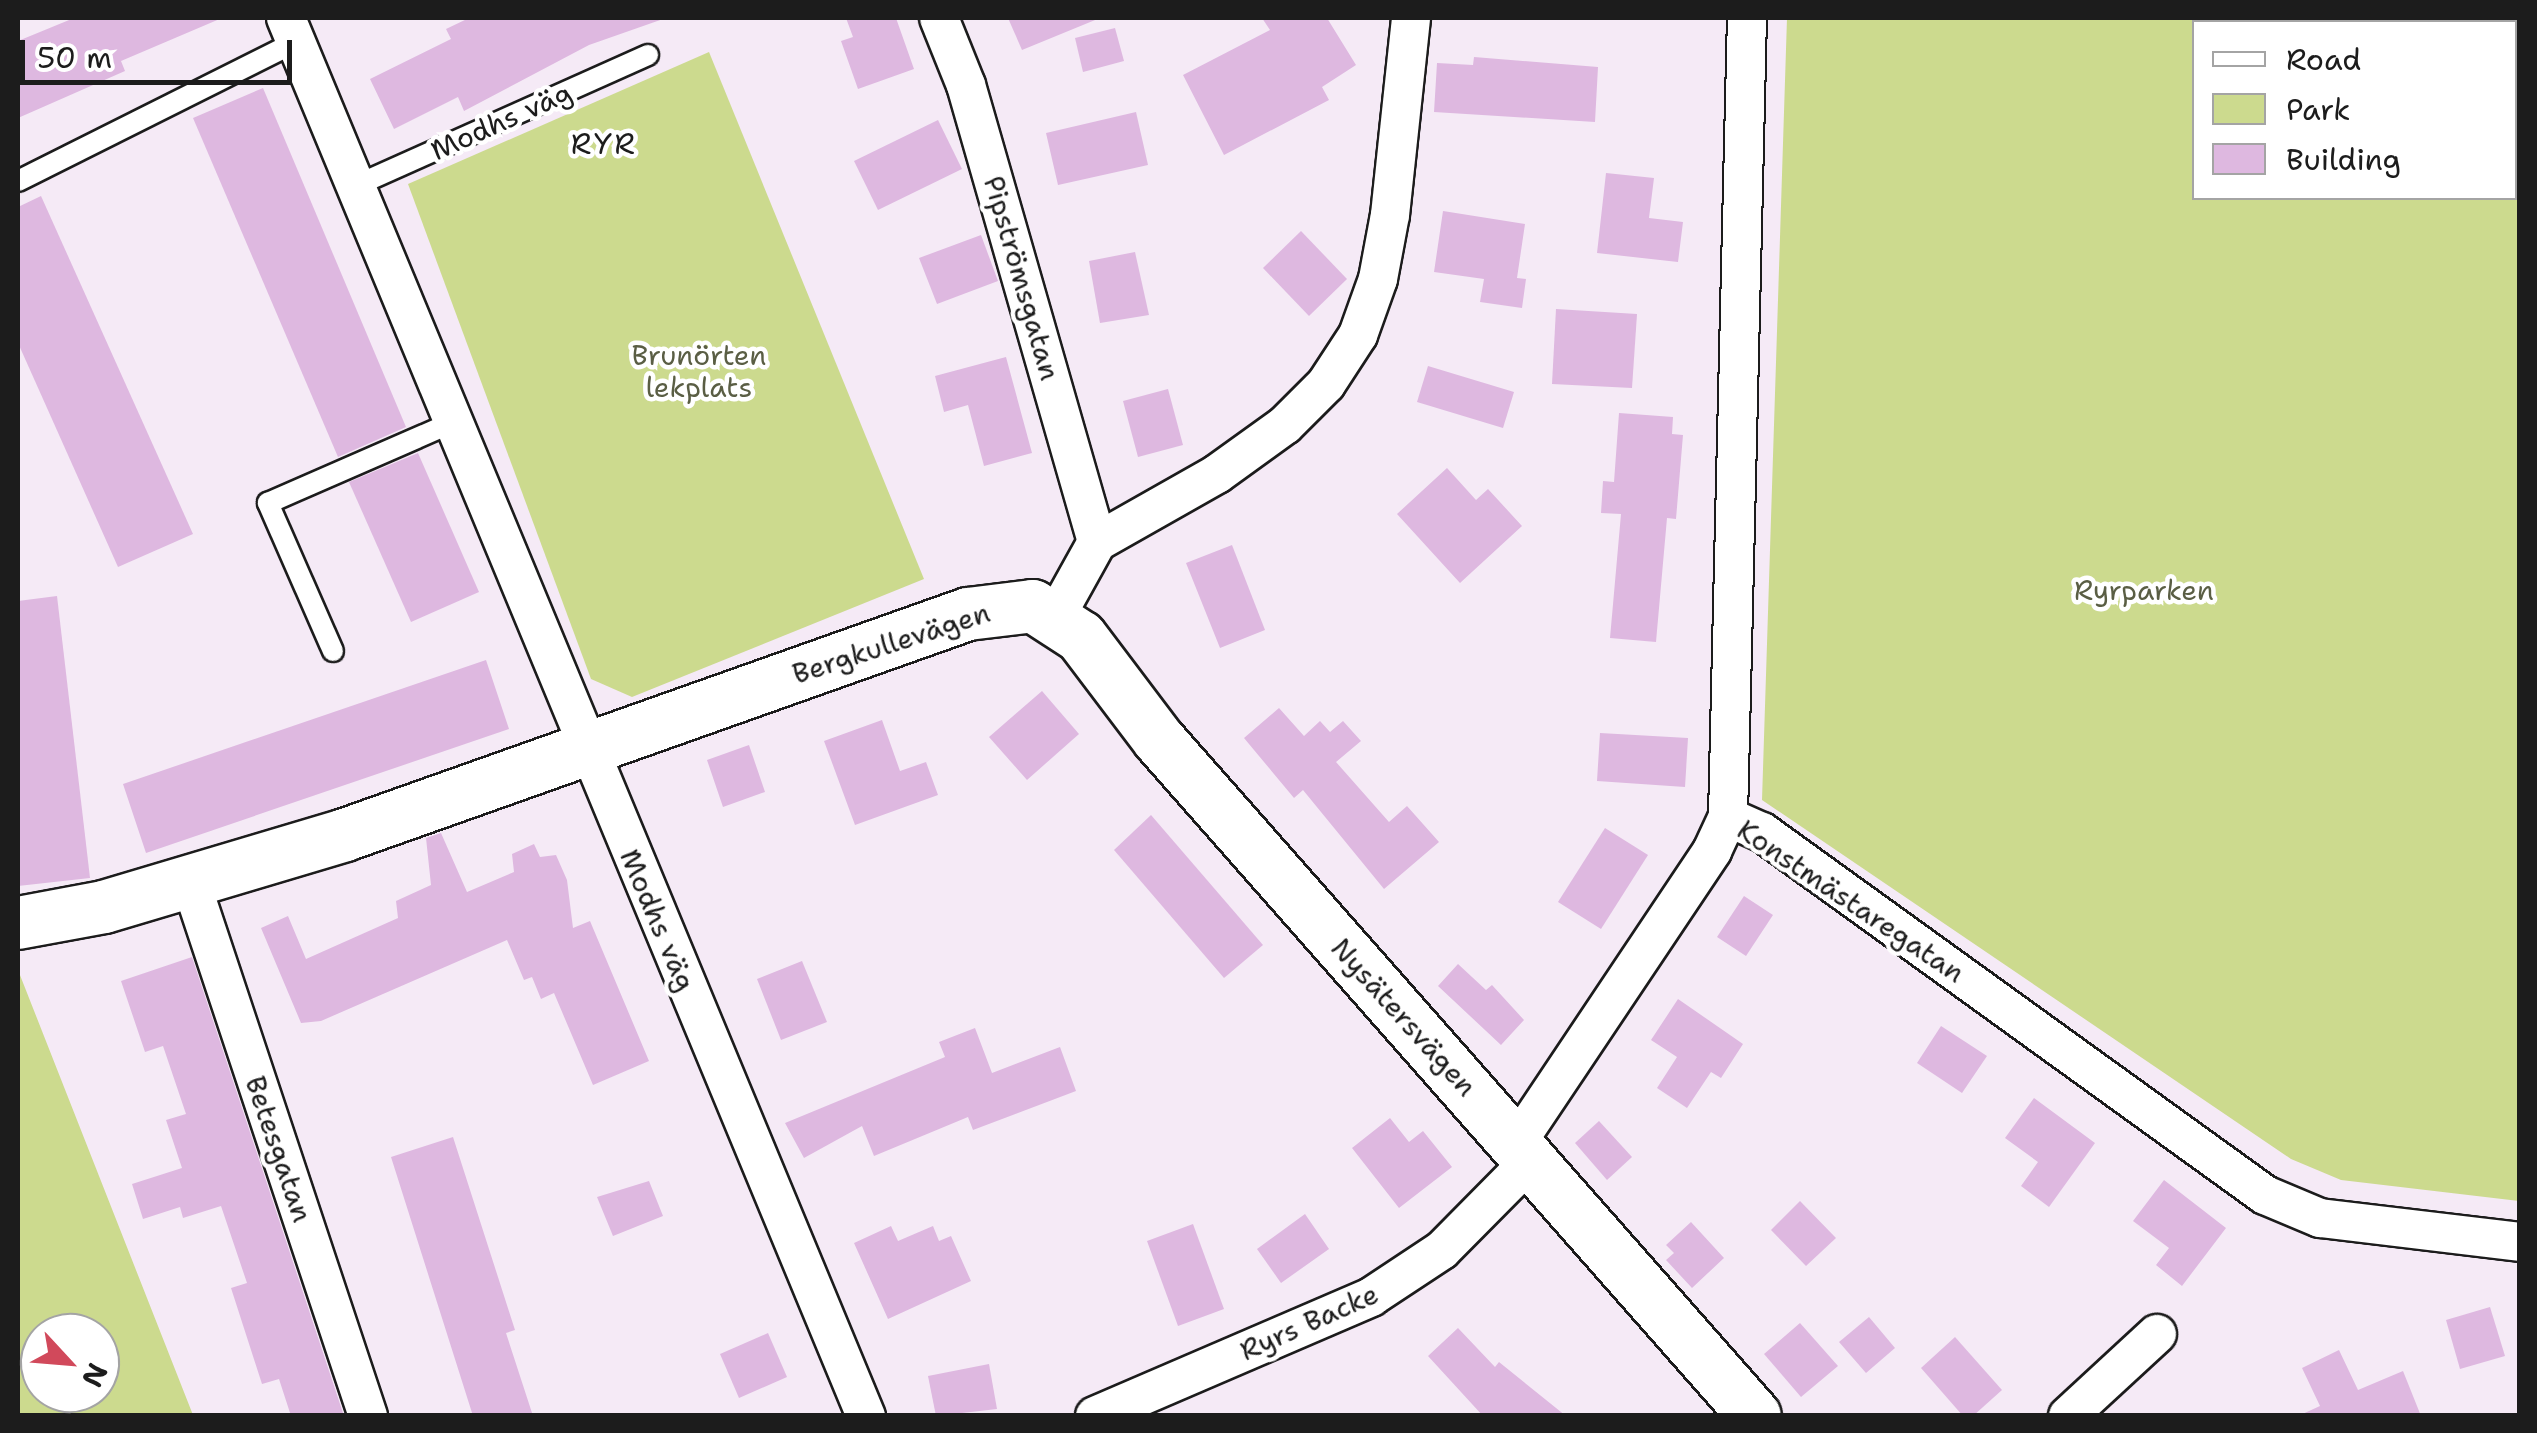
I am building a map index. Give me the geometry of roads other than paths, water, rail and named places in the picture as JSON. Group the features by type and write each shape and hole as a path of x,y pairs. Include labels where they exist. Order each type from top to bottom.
{"street":[{"name":"Pipströmsgatan","path":"939,18 966,85 1097,542"},
{"path":"1056,616 1097,542 1217,474 1286,424 1326,384 1358,334 1378,280 1390,215 1411,18"},
{"name":"Konstmästaregatan","path":"1748,18 1728,816 1762,832 2265,1195 2320,1218 2520,1242"},
{"name":"Modhs väg","path":"291,30 585,749 866,1416"},
{"name":"Bergkullevägen","path":"18,924 191,883 968,614 1008,606 1056,616"},
{"name":"Nysätersvägen","path":"1056,616 1082,637 1159,740 1755,1416"},
{"name":"Ryrs Backe","path":"1106,1413 1371,1297 1442,1250 1523,1152 1712,852 1728,816"},
{"name":"Betesgatan","path":"191,883 368,1416"},
{"path":"2068,1416 2158,1334"}],"lane":[{"name":"Modhs väg","path":"18,181 291,30"},
{"name":"Modhs väg","path":"355,186 648,55"},
{"path":"334,651 268,503 451,423"}],"district":[{"name":"RYR","path":"604,144"}],"park label":[{"name":"Brunörten lekplats","path":"699,371"},
{"name":"Ryrparken","path":"2144,590"}]}
